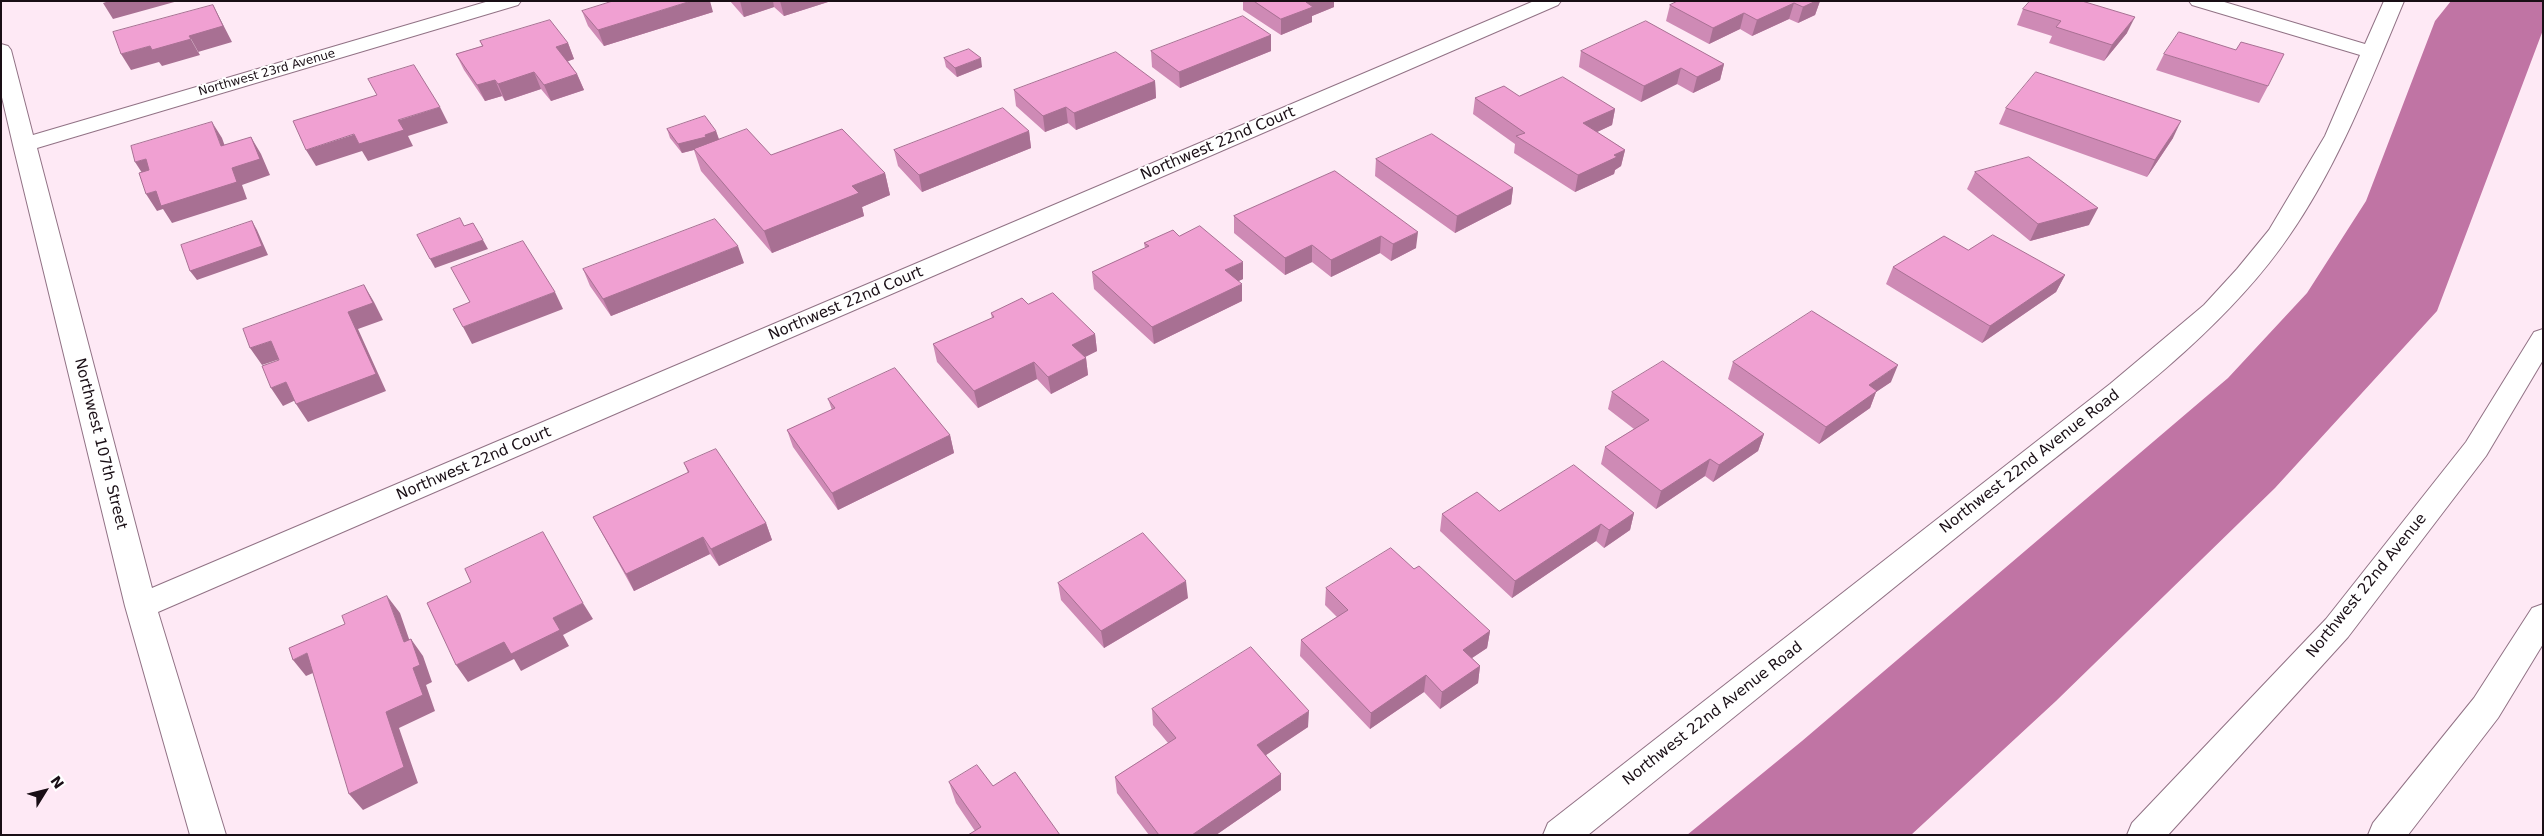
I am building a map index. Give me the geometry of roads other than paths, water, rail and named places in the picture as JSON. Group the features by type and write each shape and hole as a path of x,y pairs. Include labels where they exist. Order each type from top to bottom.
{"street":[{"name":"Northwest 23rd Avenue","path":"24,145 510,1"},
{"name":"Northwest 22nd Court","path":"141,606 1550,1"},
{"path":"2199,1 2371,52"},
{"name":"Northwest 22nd Avenue Road","path":"1561,835 2120,391 2213,311 2246,275 2279,233 2336,136 2394,1"},
{"name":"Northwest 107th Street","path":"1,50 141,606 208,835"},
{"name":"Northwest 22nd Avenue","path":"2145,835 2337,628 2476,449 2543,338"},
{"path":"2386,835 2486,708 2543,617"}]}
